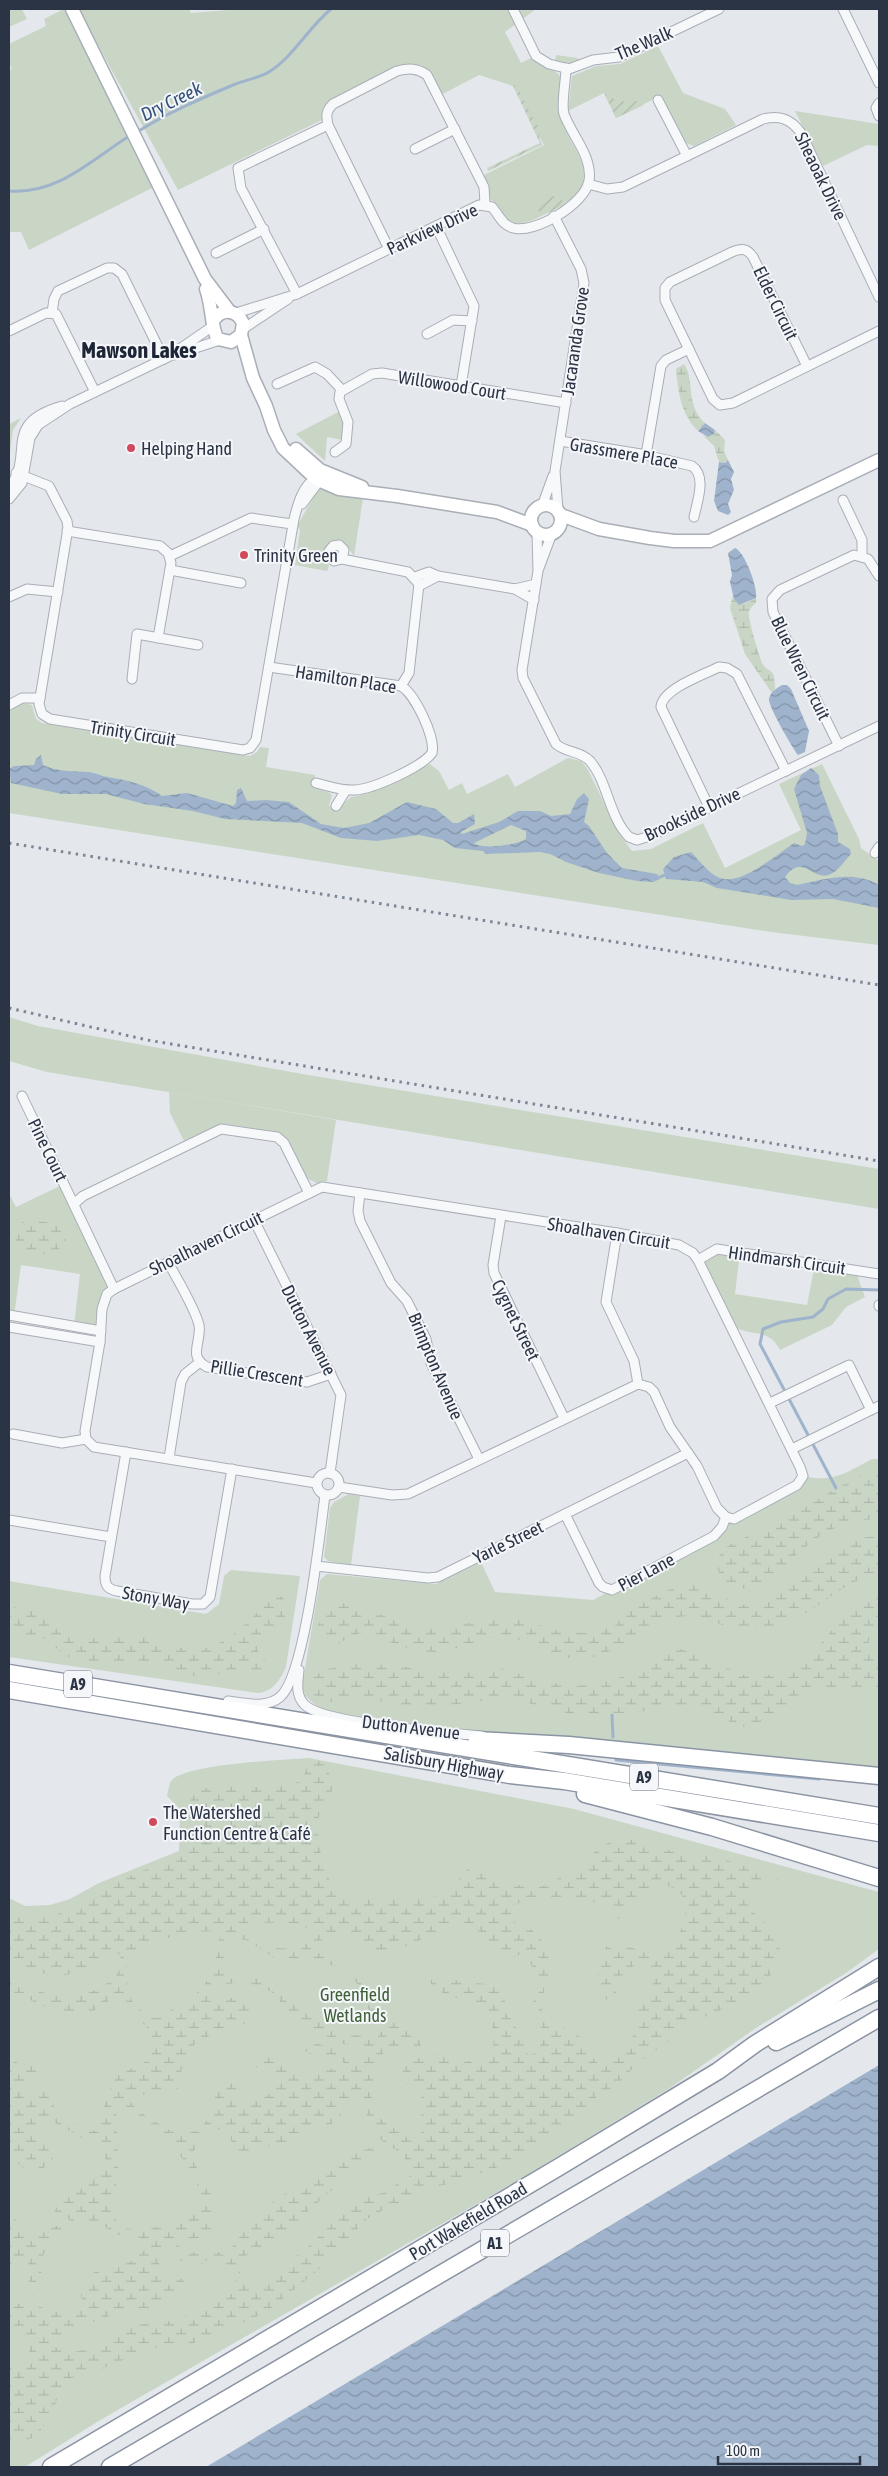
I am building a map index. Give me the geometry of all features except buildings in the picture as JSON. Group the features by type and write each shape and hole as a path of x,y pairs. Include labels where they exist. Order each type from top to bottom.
{"highway":[{"name":"Salisbury Highway","path":"9,1673 879,1816"},
{"name":"Salisbury Highway","path":"9,1690 510,1775 564,1781 879,1833"},
{"path":"143,1712 147,1695"},
{"path":"410,1738 569,1745 879,1776"},
{"path":"510,1775 712,1827 879,1878"},
{"name":"Port Wakefield Road","path":"51,2467 718,2071 755,2044 879,1967"},
{"path":"718,2071 879,1990"},
{"name":"Port Wakefield Road","path":"110,2467 879,2018"}],"street":[{"path":"72,9 205,279 211,302 214,334 223,341 253,378"},
{"path":"513,9 536,56 548,64 566,68 564,112 587,161 588,184"},
{"name":"The Walk","path":"566,68 593,60 619,57 719,9"},
{"path":"843,9 879,82"},
{"path":"389,249 328,125 327,110 333,104 406,69 418,69 427,75 484,187 485,204"},
{"path":"658,100 687,156"},
{"path":"879,103 876,108 879,116"},
{"name":"Sheaoak Drive","path":"588,184 607,189 623,187 762,119 773,117 794,123 879,297"},
{"path":"294,295 264,229 241,188 238,168 328,125"},
{"path":"415,149 455,129"},
{"name":"Parkview Drive","path":"242,332 294,295 476,206 485,204 492,207 503,222 519,229 530,228 577,203 588,184"},
{"name":"Jacaranda Grove","path":"538,509 555,471 584,283 581,269 554,216"},
{"path":"436,226 472,302 472,321 461,386"},
{"path":"216,253 264,229"},
{"name":"Elder Circuit","path":"807,366 753,257 742,249 670,282 665,288 665,300 713,399 720,405 733,403 879,331"},
{"path":"52,312 54,299 58,292 107,268 114,268 122,274 166,358"},
{"path":"205,279 242,320 242,332 253,378 266,406 290,443 318,474 356,485 397,496 497,512 538,509 550,505 559,513 599,529 674,541 710,541 879,460"},
{"name":"Parkview Drive","path":"233,312 294,295"},
{"path":"9,331 52,312"},
{"path":"52,312 59,318 96,392"},
{"path":"166,358 213,323 221,313 233,312"},
{"path":"426,334 453,320 472,321"},
{"path":"9,498 17,490 20,474 22,436 27,424 38,415 70,404 166,358 223,341 236,341 242,332"},
{"path":"646,455 661,366 666,360 689,349"},
{"path":"277,384 315,367 327,374 342,390 339,399 348,422 346,444 335,452"},
{"name":"Willowood Court","path":"342,390 376,373 566,403"},
{"name":"Grassmere Place","path":"560,441 646,455 692,466 698,470 700,478 694,517"},
{"name":"Jacaranda Grove","path":"555,471 559,513"},
{"path":"9,488 20,474"},
{"path":"9,705 22,698 40,698 67,532 66,521 49,486 20,474"},
{"name":"Trinity Circuit","path":"40,698 39,709 48,719 243,750 250,748 256,740 292,524 298,508 317,484 318,474"},
{"path":"842,500 862,540 862,556 873,564 879,576"},
{"path":"534,529 538,509"},
{"path":"497,512 534,529 555,532 599,529"},
{"path":"555,532 559,513"},
{"path":"170,556 251,518 292,524"},
{"name":"Brookside Drive","path":"534,529 538,571 522,670 523,678 556,744 563,750 582,756 592,765 626,834 634,839 642,839 879,726"},
{"path":"67,532 160,546 170,556 170,570 158,638"},
{"name":"Brookside Drive","path":"538,571 555,532"},
{"name":"Blue Wren Circuit","path":"839,746 774,615 772,600 780,590 848,556 862,556"},
{"path":"342,559 408,572 414,577 419,586 409,673 401,686"},
{"path":"170,570 241,583"},
{"path":"414,577 429,572 438,576 515,589 534,600"},
{"path":"419,586 438,576"},
{"path":"515,589 536,584"},
{"path":"9,597 28,590 58,592"},
{"path":"132,679 137,634 198,645"},
{"name":"Hamilton Place","path":"268,667 401,686 412,696 433,740 432,753 424,762 368,788 346,790 316,783"},
{"path":"709,807 661,707 661,702 668,693 719,667 727,668 736,674 786,771"},
{"path":"336,806 346,790"},
{"name":"Pine Court","path":"22,1096 75,1203 74,1207 114,1289"},
{"path":"75,1203 83,1196 221,1129 278,1137 284,1143 309,1193"},
{"name":"Shoalhaven Circuit","path":"114,1289 322,1187 617,1233 679,1245 693,1253 698,1260 792,1448 802,1476 797,1485 734,1519 726,1517"},
{"name":"Brimpton Avenue","path":"360,1193 358,1211 360,1221 391,1282 407,1301 426,1339 430,1363 479,1460"},
{"name":"Cygnet Street","path":"501,1216 493,1265 494,1273 564,1418"},
{"name":"Dutton Avenue","path":"254,1220 341,1395 330,1474"},
{"path":"617,1233 606,1302 634,1361 638,1384"},
{"name":"Hindmarsh Circuit","path":"698,1260 717,1250 879,1274"},
{"name":"Pillie Crescent","path":"168,1262 199,1326 196,1353 200,1362 207,1367 307,1382 331,1374"},
{"path":"114,1289 107,1294 102,1308 100,1342 85,1431 86,1439 94,1447 316,1483"},
{"path":"9,1315 101,1331"},
{"path":"9,1327 100,1342"},
{"path":"169,1458 181,1382 185,1374 200,1362"},
{"path":"770,1403 849,1365 875,1408 792,1448"},
{"path":"339,1487 403,1495 638,1384 649,1387 654,1392 670,1427 688,1453 717,1508 726,1517"},
{"path":"13,1434 62,1443 86,1439"},
{"name":"Stony Way","path":"126,1452 105,1584 109,1588 192,1604 206,1603 212,1592 232,1469"},
{"name":"Yarle Street","path":"316,1566 428,1578 438,1577 688,1453"},
{"path":"316,1483 320,1476 330,1474 336,1477 339,1487"},
{"path":"316,1483 319,1491 325,1495 332,1495 339,1487"},
{"name":"Dutton Avenue","path":"147,1695 173,1694 263,1704 280,1697 288,1688 293,1678 299,1658 316,1566 325,1495"},
{"name":"Pier Lane","path":"565,1514 599,1583 603,1588 612,1590 714,1536 722,1527 726,1517"},
{"path":"9,1520 111,1537"},
{"name":"Dutton Avenue","path":"299,1658 299,1695 310,1709 322,1713 416,1729 569,1745"}],"green space":[{"path":"9,9 22,9 27,19 9,27"},
{"path":"64,9 72,9 154,187 29,250 21,232 9,232 9,93 11,96 9,91 9,71 12,69 9,63 9,44 46,26 44,19"},
{"path":"78,9 189,9 191,13 241,9 536,9 505,32 521,63 531,58 560,76 559,114 584,167 584,178 580,189 570,200 551,211 527,222 515,223 509,220 489,198 484,175 544,145 513,86 479,75 439,96 427,75 406,69 333,104 322,112 322,120 178,190"},
{"path":"658,46 683,93 725,109 736,125 694,146 684,142 660,96 616,118 604,93 568,111 572,76 596,66 620,64"},
{"path":"556,55 578,58 579,60 567,64 555,60"},
{"path":"516,85 541,133 539,135 542,145 488,171 487,168 540,143 513,86"},
{"path":"604,93 619,102 634,100 644,105 616,118"},
{"path":"795,111 879,124 879,146 867,145 823,166"},
{"path":"555,196 562,200 564,205 541,216 538,210 540,202 546,197"},
{"path":"684,364 689,377 692,400 699,416 705,423 698,431 684,410 679,394 676,369"},
{"path":"340,411 345,423 342,440 327,437 325,461 296,434"},
{"path":"21,418 13,430 9,460 9,424"},
{"path":"715,430 725,440 724,451 728,460 725,463 719,462 714,446 703,435 708,437 714,434"},
{"path":"324,487 363,498 354,556 346,545 335,541 328,545 324,559 329,566 327,571 295,565 300,530 297,526 317,491"},
{"path":"733,595 737,603 743,604 756,598 756,603 749,612 749,619 762,663 772,672 774,677 775,689 772,693 745,654 730,608"},
{"path":"23,703 32,705 36,719 42,723 250,756 257,752 260,747 269,748 266,767 315,775 313,787 330,793 332,796 329,805 335,811 351,797 366,794 430,764 439,771 449,790 462,783 467,794 508,774 515,787 568,758 581,761 587,768 620,835 632,851 651,849 703,823 725,868 801,830 779,784 822,764 859,839 861,848 879,861 879,945 771,932 9,813 9,710"},
{"path":"9,1017 38,1026 308,1075 879,1169 879,1209 47,1072 9,1061"},
{"path":"169,1092 336,1120 327,1181 316,1183 307,1178 287,1139 275,1132 226,1124 218,1125 184,1141 170,1113"},
{"path":"64,1184 114,1289 107,1294 101,1331 74,1326 80,1274 21,1265 14,1316 9,1315 9,1194 16,1207"},
{"path":"38,1221 57,1224 66,1240 59,1249 49,1255 22,1249 15,1239 13,1229 23,1222"},
{"path":"711,1252 740,1252 735,1294 807,1305 815,1264 858,1270 858,1278 865,1297 846,1307 832,1325 780,1350 765,1335 739,1329 729,1321 698,1260"},
{"path":"872,1459 879,1459 879,1771 420,1727 343,1716 317,1707 305,1695 302,1686 320,1580 327,1574 436,1584 481,1562 495,1592 593,1600 714,1536 726,1517 734,1519 803,1476 814,1478 831,1477 847,1472"},
{"path":"879,1471 879,1518 858,1521 825,1533 807,1546 773,1577 757,1586 748,1588 735,1587 728,1584 720,1576 718,1560 726,1547 777,1524 846,1483"},
{"path":"349,1494 360,1496 351,1565 328,1561 324,1557 330,1508 334,1502"},
{"path":"879,1536 879,1573 865,1577 838,1591 813,1609 787,1623 768,1628 744,1630 728,1627 699,1617 674,1618 649,1628 612,1650 585,1659 568,1658 513,1638 492,1638 452,1650 432,1652 408,1648 370,1633 361,1633 341,1642 329,1644 324,1642 317,1631 318,1624 324,1615 343,1603 406,1625 431,1629 489,1620 523,1620 556,1630 583,1633 616,1625 625,1613 641,1604 672,1588 691,1583 698,1583 713,1589 733,1602 749,1605 758,1604 782,1592 834,1549 854,1540"},
{"path":"231,1570 300,1576 286,1667 272,1688 263,1692 257,1693 9,1657 9,1581 206,1614 219,1604 224,1576"},
{"path":"879,1595 879,1627 871,1635 868,1646 870,1656 879,1662 879,1689 840,1686 818,1690 808,1694 770,1724 754,1729 737,1725 700,1708 681,1706 616,1715 575,1715 508,1698 450,1705 436,1710 363,1699 349,1698 332,1702 322,1701 311,1693 312,1677 327,1669 358,1664 396,1665 432,1672 463,1673 501,1668 540,1681 576,1686 610,1681 631,1673 671,1650 683,1649 744,1675 772,1675 785,1672 807,1660 853,1605"},
{"path":"273,1596 283,1597 285,1606 284,1620 271,1635 257,1643 259,1655 270,1665 266,1672 255,1675 236,1671 196,1677 161,1663 81,1661 66,1656 45,1639 9,1631 9,1607 48,1616 81,1637 132,1636 184,1648 204,1648 216,1645 227,1639 247,1623"},
{"name":"Greenfield Wetlands","path":"309,1758 574,1809 879,1892 879,1949 846,1973 756,2028 670,2088 532,2172 102,2419 25,2467 9,2467 9,1898 25,1906 50,1905 70,1899 99,1883 179,1851 180,1809 167,1796 171,1781 179,1775 235,1764"},
{"path":"315,1760 324,1763 334,1784 319,1816 318,1830 327,1875 337,1889 345,1894 354,1898 426,1898 445,1895 468,1869 474,1873 488,1874 497,1881 535,1888 552,1884 558,1878 583,1869 597,1848 619,1839 632,1840 676,1852 710,1855 760,1871 790,1885 759,1883 749,1888 745,1893 750,1907 774,1931 780,1943 767,1984 728,2007 675,2030 668,2042 640,2061 616,2086 601,2093 539,2148 503,2165 464,2180 431,2188 367,2219 317,2271 265,2313 191,2344 153,2348 91,2373 72,2378 61,2388 52,2413 41,2430 33,2438 9,2443 9,2363 25,2361 30,2353 22,2334 9,2319 9,2303 34,2305 72,2317 83,2307 81,2294 93,2273 110,2265 132,2261 144,2251 145,2243 142,2239 131,2240 124,2238 92,2221 76,2220 72,2222 67,2218 68,2213 65,2210 52,2219 56,2208 63,2199 100,2174 105,2168 106,2161 103,2154 94,2145 54,2122 43,2127 39,2132 42,2140 54,2157 50,2163 39,2170 28,2170 17,2163 13,2157 9,2156 9,2058 20,2064 34,2061 39,2067 38,2076 30,2076 23,2086 22,2095 26,2098 46,2091 57,2112 72,2122 95,2131 100,2128 106,2100 115,2080 123,2072 145,2062 153,2052 155,2044 149,2030 121,2000 115,1998 95,2010 73,2013 51,2009 9,1990 9,1982 55,1995 67,1996 90,1992 112,1979 117,1974 122,1961 119,1954 114,1953 93,1967 67,1975 54,1976 9,1965 9,1915 50,1918 136,1873 179,1859 187,1843 187,1813 193,1796 201,1790 212,1787 247,1788 293,1784 302,1777 309,1761","holes":["661,1884 679,1892 685,1905 683,1922 668,1952 651,1953 625,1946 607,1945 598,1973 599,1986 607,2000 615,2000 620,1979 626,1971 636,1965 647,1971 654,1978 648,1996 636,2010 635,2029 628,2046 616,2059 599,2065 588,2052 578,2034 547,2018 542,2010 544,1990 550,1968 548,1953 541,1939 532,1930 514,1922 510,1909 514,1905 532,1898 594,1902 608,1910 618,1919 649,1890","248,1922 288,1923 312,1929 312,1939 303,1944 285,1948 268,1945 253,1935 246,1927","455,1926 475,1928 505,1958 516,1957 524,1951 537,1976 532,2012 545,2034 537,2053 528,2055 523,2040 504,2006 505,2001 499,1990 492,1985 440,1978 431,1980 431,1985 442,1993 482,2005 488,2015 494,2038 491,2052 479,2066 465,2059 439,2054 420,2058 408,2064 404,2069 402,2074 403,2080 421,2094 421,2139 416,2144 381,2119 374,2109 371,2092 375,2072 384,2052 398,2048 419,2049 422,2042 384,2015 376,2004 364,1979 354,1969 315,1951 320,1942 327,1936 345,1930 356,1944 369,1951 382,1952 412,1944 441,1930","219,1931 217,1954 213,1967 202,1987 187,2001 156,2018 140,2010 129,1994 127,1980 127,1957 129,1952 185,1932","232,1937 249,1941 274,1958 285,1960 300,1959 345,1968 358,1985 366,2007 377,2016 383,2028 377,2038 355,2035 335,2027 307,2010 281,1987 269,1980 223,1972 227,1940","233,1983 260,1985 274,1994 293,2018 306,2027 343,2044 368,2047 372,2052 366,2057 358,2056 309,2041 301,2043 301,2047 311,2054 343,2062 345,2066 307,2074 285,2070 272,2055 265,2056 264,2060 254,2067 273,2070 282,2080 274,2090 258,2100 239,2101 237,2094 244,2087 243,2083 223,2082 216,2088 214,2105 205,2123 199,2129 192,2132 178,2133 163,2127 141,2112 129,2100 139,2095 166,2092 179,2088 182,2064 196,2043 213,2034 249,2022 251,2008 245,1996 209,2001 210,1993 218,1986","358,2092 365,2105 369,2127 376,2132 383,2142 375,2147 356,2152 344,2161 277,2198 243,2232 226,2256 210,2249 195,2252 180,2249 177,2238 182,2231 189,2240 194,2242 210,2235 213,2228 213,2198 193,2160 196,2141 208,2132 227,2127 236,2152 246,2153 260,2146 287,2146 303,2139 310,2129 333,2123 341,2115 351,2097","125,2109 175,2150 194,2176 199,2191 200,2207 177,2219 150,2228 138,2230 126,2228 117,2221 110,2208 119,2176 117,2160 119,2138 114,2124 118,2110","389,2145 409,2165 412,2174 409,2177 380,2194 364,2197 354,2202 309,2246 254,2288 241,2276 242,2258 280,2236 359,2166 383,2152","164,2239 168,2239 172,2243 178,2260 200,2265 209,2259 215,2261 227,2270 238,2287 233,2293 186,2316 170,2321 137,2325 85,2350 65,2351 55,2347 54,2340 67,2331 128,2310 165,2306 185,2283 183,2279 158,2279 160,2254"]},
{"path":"9,2215 30,2237 45,2226 64,2226 63,2233 50,2246 43,2257 41,2285 40,2289 36,2292 29,2289 28,2261 9,2268"}],"water":[{"path":"705,423 715,430 714,434 708,437 698,431"},
{"path":"728,460 734,472 731,479 734,490 728,504 731,512 728,515 718,511 714,501 719,462 725,463"},
{"path":"735,548 747,563 756,593 756,598 739,605 734,599 730,582 732,575 728,553"},
{"path":"782,685 787,685 791,689 809,731 805,752 798,755 772,710 769,699 774,690"},
{"path":"41,755 43,765 54,769 89,772 129,781 149,788 162,796 187,793 233,806 236,803 237,790 241,788 247,801 289,802 321,824 344,828 369,823 407,802 436,809 453,823 458,823 474,814 475,824 461,832 462,834 499,822 518,811 540,811 551,816 570,814 577,799 584,793 589,799 584,822 589,826 607,853 622,868 657,874 660,879 653,882 637,881 599,873 540,852 486,854 483,851 455,848 443,840 419,835 377,841 341,838 302,823 225,819 193,811 144,804 106,794 62,794 11,783 9,769 14,766 34,765 36,759","holes":["511,825 526,831 526,839 515,843 500,846 484,846 474,843"]},
{"path":"811,768 819,775 820,786 838,834 838,842 850,849 851,854 834,873 825,876 803,867 797,867 791,870 785,877 790,883 797,885 839,877 869,880 879,885 879,908 833,899 791,900 717,888 703,882 666,879 663,869 674,857 691,852 712,873 720,878 728,879 748,874 794,843 802,846 805,844 807,833 794,789 801,775"},
{"path":"879,2065 879,2467 206,2467"}],"waterway":[{"name":"Dry Creek","path":"137,132 196,101 269,72 294,50 331,9"},
{"name":"Dry Creek","path":"9,191 27,191 59,181 74,174 131,135"},
{"path":"660,877 665,875"},
{"path":"836,1488 760,1344 763,1329 781,1322 813,1317 823,1309 828,1299 846,1289 879,1290"},
{"path":"612,1715 613,1737"},
{"path":"616,1760 819,1779"}],"railway":[{"path":"9,843 879,985"},
{"path":"9,1008 147,1040 879,1161"}],"place":[{"name":"Helping Hand","path":"131,448"},
{"name":"Trinity Green","path":"244,555"},
{"name":"The Watershed Function Centre & Café","path":"153,1822"}],"district":[{"name":"Mawson Lakes","path":"139,350"}]}
